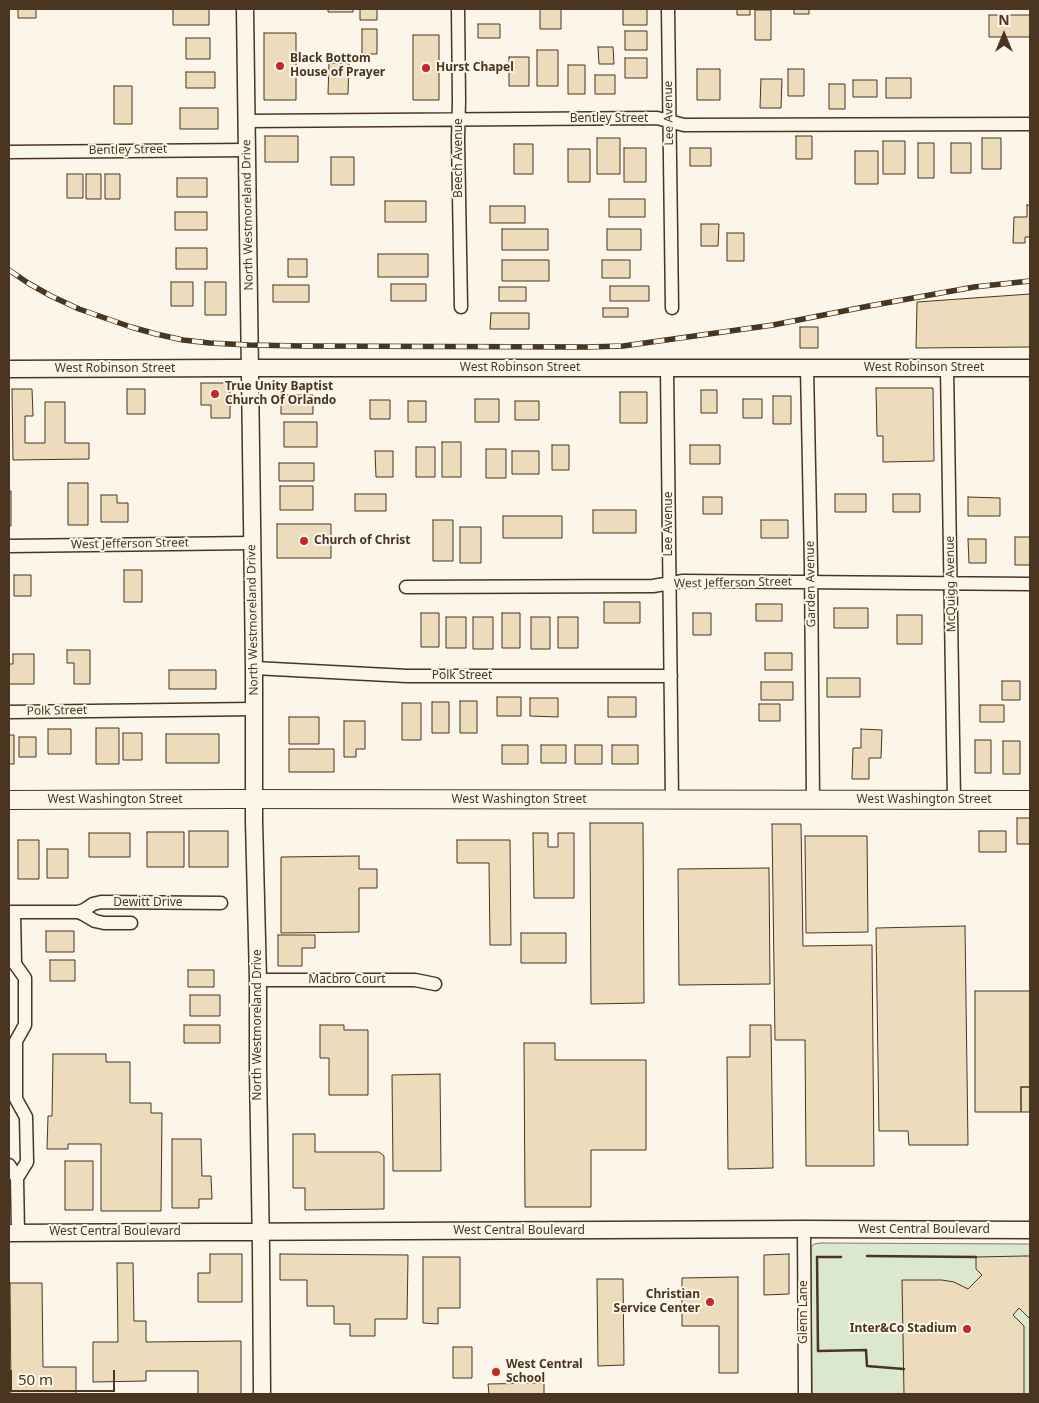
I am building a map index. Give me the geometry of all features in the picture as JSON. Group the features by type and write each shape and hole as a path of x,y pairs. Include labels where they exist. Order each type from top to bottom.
{"main road":[{"name":"West Washington Street","path":"9,800 1030,800"}],"street":[{"name":"North Westmoreland Drive","path":"245,9 262,1394"},
{"name":"Beech Avenue","path":"458,9 461,307"},
{"name":"Lee Avenue","path":"668,9 672,308"},
{"name":"Bentley Street","path":"247,122 657,118 684,125 1030,124"},
{"name":"Bentley Street","path":"9,152 247,150"},
{"name":"West Robinson Street","path":"9,370 250,368 1030,368"},
{"name":"Garden Avenue","path":"807,368 813,800"},
{"name":"McQuigg Avenue","path":"947,368 954,800"},
{"name":"Lee Avenue","path":"667,369 672,800"},
{"name":"West Jefferson Street","path":"9,546 252,543"},
{"name":"West Jefferson Street","path":"406,587 653,586 684,582 1030,584"},
{"name":"Polk Street","path":"254,668 407,676 671,676"},
{"name":"Polk Street","path":"9,712 254,709"},
{"name":"Dewitt Drive","path":"78,912 101,902 221,903"},
{"name":"Dewitt Drive","path":"11,912 78,912 95,921 104,923 131,923"},
{"path":"11,912 12,968 25,978 25,1025 12,1036 16,1099 26,1117 27,1162 17,1178 13,1233"},
{"name":"Macbro Court","path":"258,980 415,980 435,984"},
{"path":"9,1112 16,1099"},
{"path":"9,1165 17,1178"},
{"name":"West Central Boulevard","path":"13,1233 804,1229 1030,1230"},
{"name":"Glenn Lane","path":"804,1229 805,1394"}],"green space":[{"path":"814,1244 1030,1244 1030,1394 812,1394 811,1247"}],"building":[{"path":"18,9 36,9 36,18 18,18"},
{"path":"173,9 209,9 209,25 173,25"},
{"path":"328,9 353,9 353,12 328,12"},
{"path":"360,9 377,9 377,20 360,20"},
{"path":"540,9 561,9 561,29 540,29"},
{"path":"623,9 647,9 647,25 623,25"},
{"path":"737,9 750,9 750,15 737,15"},
{"path":"794,9 809,9 809,14 794,14"},
{"path":"755,10 771,10 771,40 755,40"},
{"path":"989,15 1030,15 1030,37 989,37"},
{"path":"478,24 500,24 500,38 478,38"},
{"path":"362,29 377,29 377,54 362,54"},
{"path":"625,31 647,31 647,50 625,50"},
{"name":"Black Bottom House of Prayer","path":"264,33 296,33 296,100 264,100"},
{"name":"Hurst Chapel","path":"413,35 439,35 439,100 413,100"},
{"path":"186,38 210,38 210,59 186,59"},
{"path":"598,47 613,47 614,64 599,64"},
{"path":"537,50 558,50 558,86 537,86"},
{"path":"509,57 529,57 529,86 509,86"},
{"path":"625,58 647,58 647,78 625,78"},
{"path":"329,63 349,63 348,94 328,94"},
{"path":"568,65 585,65 585,94 568,94"},
{"path":"697,69 720,69 720,100 697,100"},
{"path":"788,69 804,69 804,96 788,96"},
{"path":"186,72 215,72 215,88 186,88"},
{"path":"595,75 615,75 615,94 595,94"},
{"path":"886,78 911,78 911,98 886,98"},
{"path":"761,79 782,79 781,108 760,108"},
{"path":"853,80 877,80 877,97 853,97"},
{"path":"829,84 845,84 845,109 829,109"},
{"path":"114,86 132,86 132,124 114,124"},
{"path":"180,108 218,108 218,129 180,129"},
{"path":"265,136 298,136 298,162 265,162"},
{"path":"796,136 812,136 812,159 796,159"},
{"path":"597,138 620,138 620,174 597,174"},
{"path":"982,138 1001,138 1001,169 982,169"},
{"path":"883,141 905,141 905,174 883,174"},
{"path":"918,143 934,143 934,178 918,178"},
{"path":"951,143 971,143 971,173 951,173"},
{"path":"514,144 533,144 533,174 514,174"},
{"path":"624,148 646,148 646,182 624,182"},
{"path":"690,148 711,148 711,166 690,166"},
{"path":"568,149 590,149 590,182 568,182"},
{"path":"855,151 878,151 878,184 855,184"},
{"path":"331,157 354,157 354,185 331,185"},
{"path":"67,174 83,174 83,198 67,198"},
{"path":"86,174 101,174 101,199 86,199"},
{"path":"105,174 120,174 120,199 105,199"},
{"path":"177,178 207,178 207,197 177,197"},
{"path":"609,199 645,199 645,217 609,217"},
{"path":"385,201 426,201 426,222 385,222"},
{"path":"1027,205 1030,205 1030,237 1025,237 1025,243 1013,243 1014,217 1027,217"},
{"path":"490,206 525,206 525,223 490,223"},
{"path":"175,212 207,212 207,230 175,230"},
{"path":"701,224 719,224 718,246 701,246"},
{"path":"502,229 548,229 548,250 502,250"},
{"path":"607,229 641,229 641,250 607,250"},
{"path":"727,233 744,233 744,261 727,261"},
{"path":"176,248 207,248 207,269 176,269"},
{"path":"378,254 428,254 428,277 378,277"},
{"path":"288,259 307,259 307,277 288,277"},
{"path":"502,260 549,260 549,281 502,281"},
{"path":"602,260 630,260 630,278 602,278"},
{"path":"171,282 193,282 193,306 171,306"},
{"path":"205,282 226,282 226,315 205,315"},
{"path":"391,284 426,284 426,301 391,301"},
{"path":"273,285 309,285 309,302 273,302"},
{"path":"610,286 649,286 649,301 610,301"},
{"path":"499,287 526,287 526,301 499,301"},
{"path":"1030,294 1030,347 916,348 917,302"},
{"path":"603,308 628,308 628,317 603,317"},
{"path":"491,313 529,313 529,329 490,329"},
{"path":"800,327 818,327 818,348 800,348"},
{"name":"True Unity Baptist Church Of Orlando","path":"201,383 230,383 230,418 211,418 211,405 201,405"},
{"path":"876,388 933,388 934,461 883,462 883,436 877,436"},
{"path":"12,389 32,389 33,416 25,416 25,443 45,443 45,402 65,402 65,443 89,443 89,459 13,460"},
{"path":"127,389 145,389 145,414 127,414"},
{"path":"701,390 717,390 717,413 701,413"},
{"path":"620,392 647,392 647,423 620,423"},
{"path":"281,395 313,395 313,414 281,414"},
{"path":"773,396 791,396 791,424 773,424"},
{"path":"475,399 499,399 499,422 475,422"},
{"path":"743,399 762,399 762,418 743,418"},
{"path":"370,400 390,400 390,419 370,419"},
{"path":"408,401 426,401 426,422 408,422"},
{"path":"515,401 539,401 539,420 515,420"},
{"path":"284,422 317,422 317,447 284,447"},
{"path":"442,442 461,442 461,477 442,477"},
{"path":"552,445 569,445 569,470 552,470"},
{"path":"690,445 720,445 720,464 690,464"},
{"path":"416,447 435,447 435,477 416,477"},
{"path":"486,449 506,449 506,478 486,478"},
{"path":"375,451 393,451 393,477 376,477"},
{"path":"512,451 539,451 539,474 512,474"},
{"path":"279,463 314,463 314,481 279,481"},
{"path":"68,483 88,483 88,525 68,525"},
{"path":"280,486 313,486 313,510 280,510"},
{"path":"9,491 11,491 11,526 9,526"},
{"path":"355,494 386,494 386,511 355,511"},
{"path":"835,494 866,494 866,512 835,512"},
{"path":"893,494 920,494 920,512 893,512"},
{"path":"101,495 117,495 117,503 128,503 128,522 101,522"},
{"path":"703,497 722,497 722,514 703,514"},
{"path":"968,497 1000,498 1000,516 968,516"},
{"path":"593,510 636,510 636,533 593,533"},
{"path":"503,516 562,516 562,538 503,538"},
{"path":"433,520 453,520 453,561 433,561"},
{"path":"761,520 788,520 788,538 761,538"},
{"name":"Church of Christ","path":"277,524 331,524 331,558 277,558"},
{"path":"460,527 481,527 481,563 460,563"},
{"path":"1015,537 1030,537 1030,565 1015,565"},
{"path":"968,539 986,539 986,563 969,563"},
{"path":"124,570 142,570 142,602 124,602"},
{"path":"14,575 31,575 31,596 14,596"},
{"path":"604,602 640,602 640,623 604,623"},
{"path":"756,604 782,604 782,621 756,621"},
{"path":"834,608 868,608 868,628 834,628"},
{"path":"421,613 439,613 439,647 421,647"},
{"path":"502,613 520,613 520,648 502,648"},
{"path":"693,613 711,613 711,635 693,635"},
{"path":"897,615 922,615 922,644 897,644"},
{"path":"446,617 466,617 466,648 446,648"},
{"path":"473,617 493,617 493,649 473,649"},
{"path":"531,617 550,617 550,649 531,649"},
{"path":"558,617 578,617 578,648 558,648"},
{"path":"67,650 90,650 90,684 74,684 74,663 67,663"},
{"path":"765,653 792,653 792,670 765,670"},
{"path":"13,654 34,654 34,684 9,684 9,664 13,664"},
{"path":"169,670 216,670 216,689 169,689"},
{"path":"827,678 860,678 860,697 827,697"},
{"path":"1002,681 1020,681 1020,700 1002,700"},
{"path":"761,682 793,682 793,700 761,700"},
{"path":"497,697 521,697 521,716 497,716"},
{"path":"608,697 636,697 636,717 608,717"},
{"path":"530,698 558,698 558,717 530,716"},
{"path":"460,701 477,701 477,733 460,733"},
{"path":"432,702 449,702 449,733 432,733"},
{"path":"402,703 421,703 421,740 402,740"},
{"path":"759,704 780,704 780,721 759,721"},
{"path":"980,705 1004,705 1004,722 980,722"},
{"path":"289,717 319,717 319,744 289,744"},
{"path":"344,721 365,721 365,749 356,749 356,757 344,757"},
{"path":"96,728 119,728 119,764 96,764"},
{"path":"48,729 71,729 71,754 48,754"},
{"path":"861,729 882,730 881,758 869,758 869,779 852,779 853,748 861,748"},
{"path":"123,733 142,733 142,760 123,760"},
{"path":"166,734 219,734 219,763 166,763"},
{"path":"9,735 14,735 14,764 9,764"},
{"path":"19,737 36,737 36,757 19,757"},
{"path":"975,740 991,740 991,773 975,773"},
{"path":"1003,741 1020,741 1020,774 1003,774"},
{"path":"502,745 528,745 528,764 502,764"},
{"path":"541,745 566,745 566,763 541,763"},
{"path":"575,745 602,745 602,764 575,764"},
{"path":"612,745 638,745 638,764 612,764"},
{"path":"289,749 334,749 334,772 289,772"},
{"path":"1017,818 1030,818 1030,844 1017,844"},
{"path":"590,823 643,823 644,1003 591,1004"},
{"path":"772,824 801,824 803,946 872,945 874,1166 806,1166 805,1040 775,1040"},
{"path":"189,831 228,831 228,867 189,867"},
{"path":"979,831 1006,831 1006,852 979,852"},
{"path":"147,832 184,832 184,867 147,867"},
{"path":"89,833 130,833 130,857 89,857"},
{"path":"533,833 548,833 548,847 558,847 558,833 574,833 574,898 534,898"},
{"path":"805,836 867,836 868,932 806,933"},
{"path":"18,840 39,840 39,879 18,879"},
{"path":"457,840 510,840 511,945 490,945 489,863 457,863"},
{"path":"47,849 68,849 68,878 47,878"},
{"path":"359,856 359,869 377,869 377,888 359,888 359,932 281,933 281,857"},
{"path":"769,868 770,984 679,985 678,869"},
{"path":"965,926 968,1145 909,1145 908,1131 879,1131 876,928"},
{"path":"46,931 74,931 74,952 46,952"},
{"path":"521,933 566,933 566,963 521,963"},
{"path":"278,935 315,935 315,948 302,948 302,966 278,966"},
{"path":"50,960 75,960 75,981 50,981"},
{"path":"188,970 214,970 214,987 188,987"},
{"path":"975,991 1030,991 1030,1087 1021,1087 1021,1112 975,1112"},
{"path":"190,995 220,995 220,1016 190,1016"},
{"path":"184,1025 220,1025 220,1043 184,1043"},
{"path":"320,1025 344,1025 344,1030 368,1030 368,1095 329,1095 329,1058 320,1058"},
{"path":"750,1025 771,1025 773,1168 728,1169 727,1057 750,1057"},
{"path":"524,1043 555,1043 555,1060 646,1060 646,1150 591,1150 591,1207 525,1207"},
{"path":"53,1054 106,1054 106,1062 130,1062 130,1103 151,1103 151,1113 162,1113 161,1211 101,1211 101,1144 68,1144 68,1149 47,1149 48,1116 52,1116"},
{"path":"440,1074 441,1171 393,1171 392,1075"},
{"path":"1021,1087 1030,1087 1030,1112 1021,1112"},
{"path":"293,1134 315,1134 315,1152 379,1152 384,1156 384,1209 305,1210 305,1188 293,1188"},
{"path":"172,1139 201,1139 202,1176 211,1176 212,1199 199,1199 199,1208 172,1208"},
{"path":"65,1161 93,1161 93,1210 65,1210"},
{"path":"210,1254 242,1254 242,1302 198,1302 198,1273 210,1273"},
{"path":"280,1254 408,1255 407,1319 375,1319 375,1336 350,1336 350,1324 334,1324 334,1306 307,1306 307,1280 280,1280"},
{"path":"789,1254 789,1294 764,1295 764,1255"},
{"name":"Inter&Co Stadium","path":"1030,1256 1030,1319 1019,1308 1013,1315 1024,1326 1024,1394 904,1394 902,1280 942,1280 954,1282 968,1289 982,1275 976,1269 976,1257"},
{"path":"423,1257 460,1257 460,1308 438,1308 438,1324 423,1323"},
{"path":"117,1263 133,1263 134,1321 146,1321 146,1342 241,1341 241,1394 198,1394 198,1371 146,1371 146,1381 93,1382 93,1342 118,1342"},
{"name":"Christian Service Center","path":"738,1277 738,1373 719,1373 719,1326 682,1326 682,1278"},
{"path":"597,1279 623,1279 624,1365 598,1366"},
{"path":"10,1283 42,1283 43,1367 76,1367 76,1394 11,1394"},
{"path":"453,1347 472,1347 472,1378 453,1378"},
{"path":"544,1383 544,1394 489,1394 488,1384"}],"railway":[{"path":"9,270 51,296 79,309 156,334 210,343 303,346 623,346 773,325 974,287 1030,281"}],"wall":[{"path":"867,1256 976,1257"},
{"path":"841,1257 817,1257 818,1351 866,1350 867,1366 904,1369"}],"place":[{"name":"Black Bottom House of Prayer","path":"280,66"},
{"name":"Hurst Chapel","path":"426,68"},
{"name":"True Unity Baptist Church Of Orlando","path":"215,394"},
{"name":"Church of Christ","path":"304,541"},
{"name":"Christian Service Center","path":"710,1302"},
{"name":"Inter&Co Stadium","path":"967,1329"},
{"name":"West Central School","path":"496,1372"}]}
